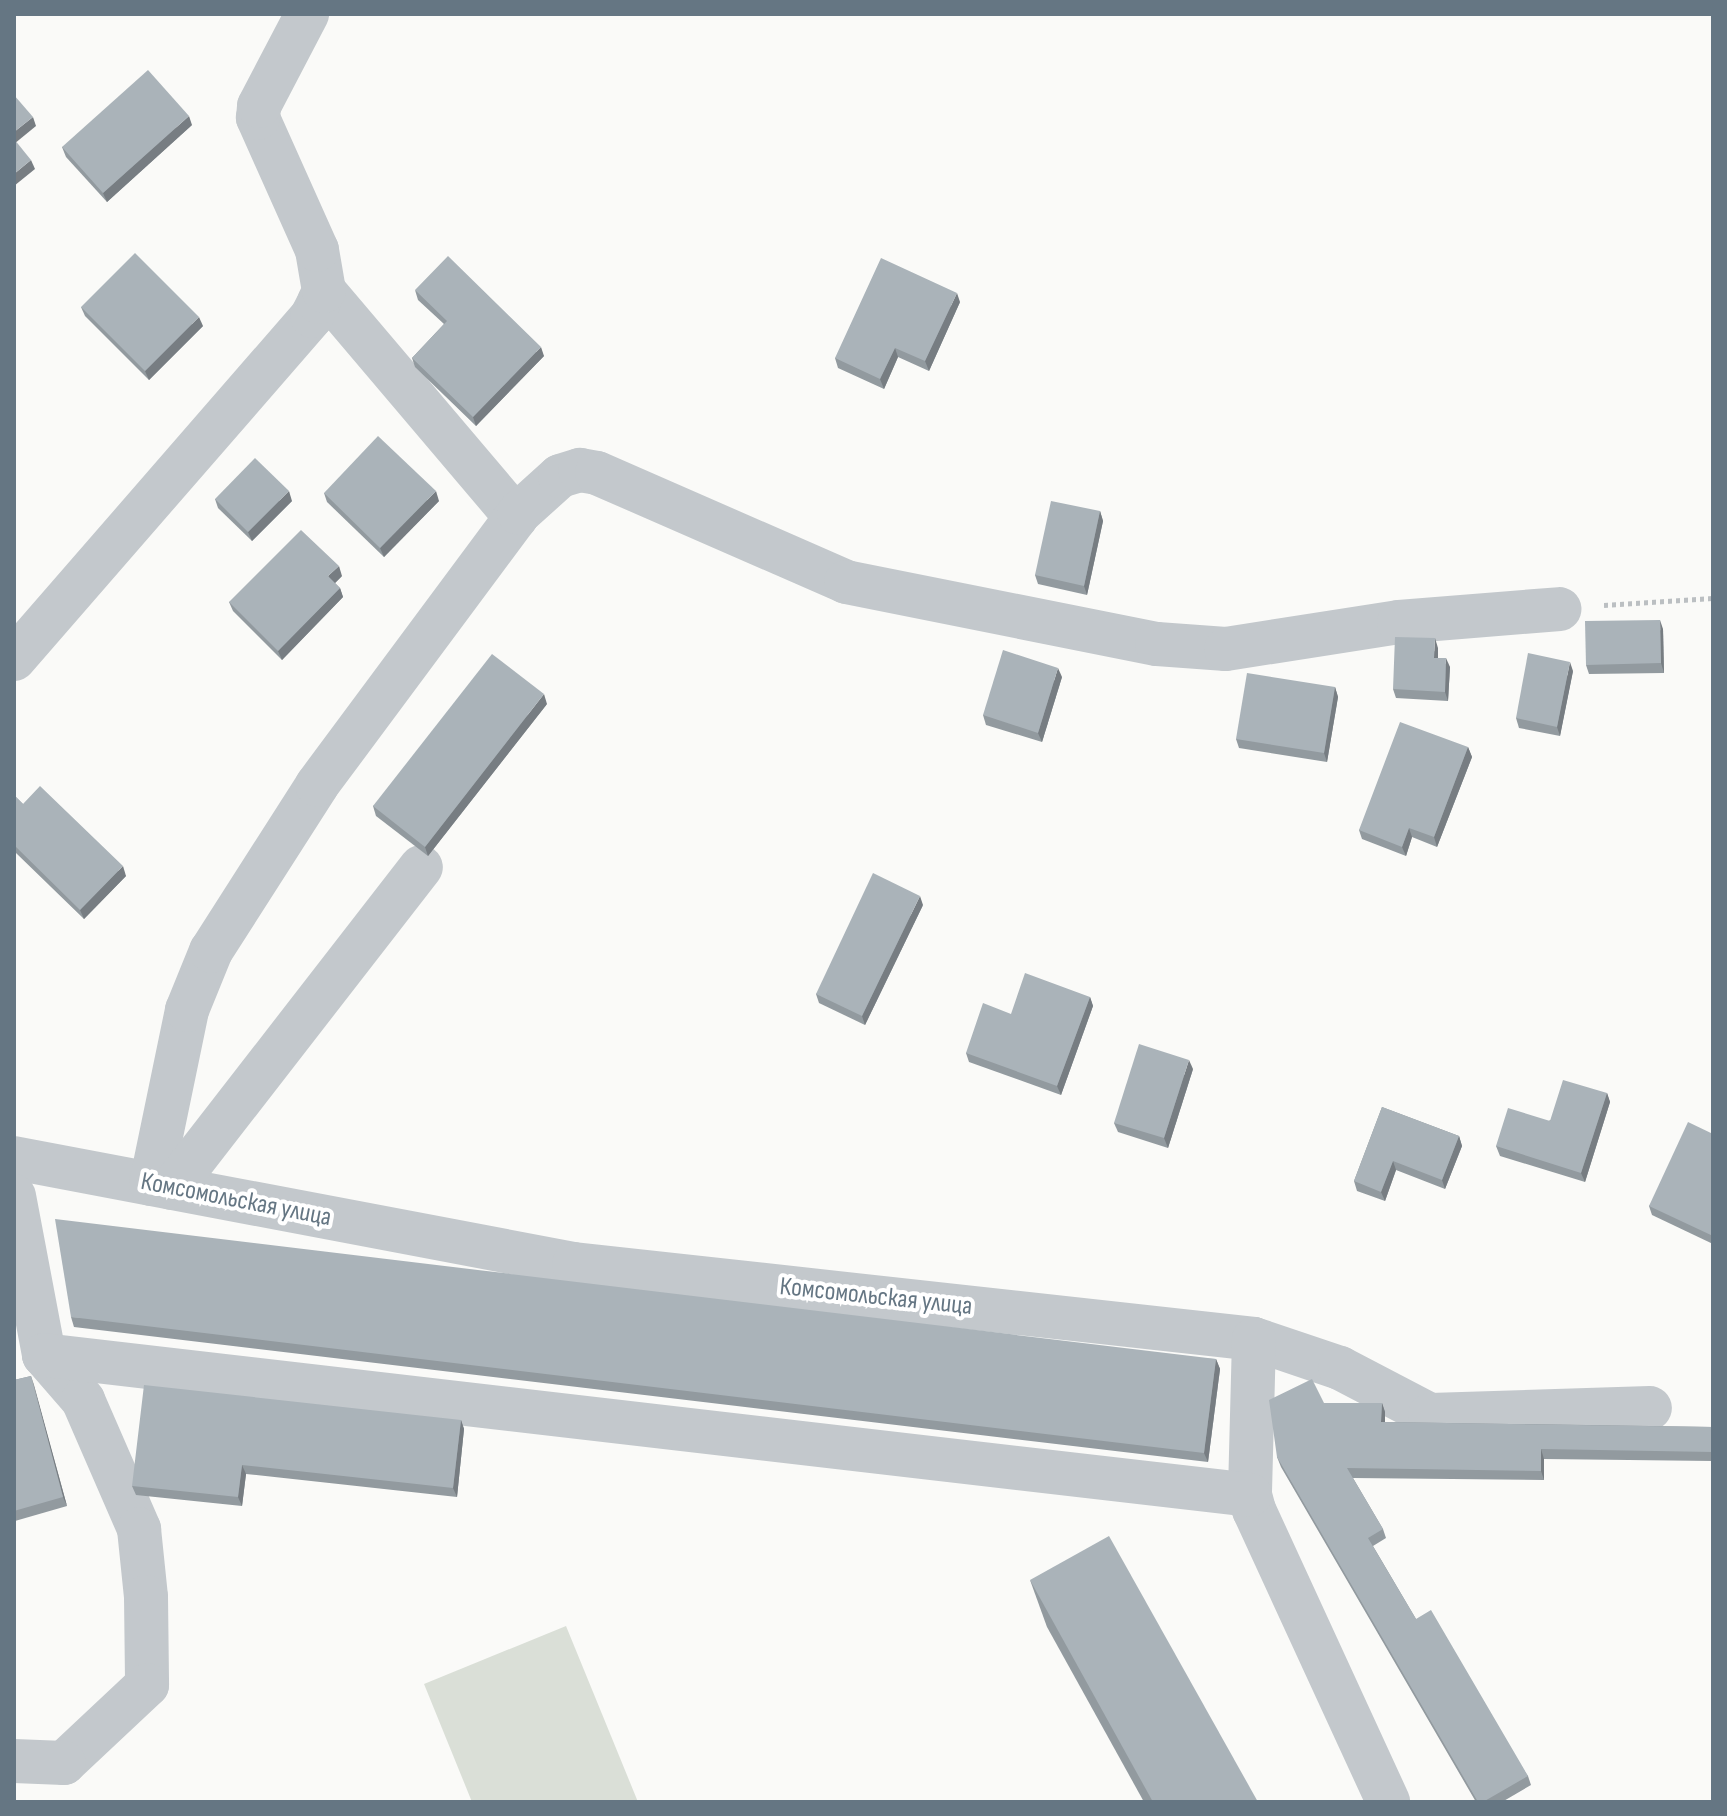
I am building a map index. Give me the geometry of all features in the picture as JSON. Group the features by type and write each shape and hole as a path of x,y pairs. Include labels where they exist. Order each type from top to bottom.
{"street":[{"path":"307,14 259,106 258,118 306,221 317,250 324,291 516,517"},
{"path":"14,659 312,316 324,291"},
{"path":"162,1186 187,1010 211,951 317,785 516,517 560,476 580,470 597,473 846,582 1157,644 1202,650 1399,622 1559,609"},
{"path":"162,1186 421,867"},
{"name":"Комсомольская улица","path":"14,1158 574,1264 1254,1339 1340,1368 1430,1415 1650,1408"},
{"path":"14,1196 44,1355 83,1400 139,1529 146,1597 147,1685 64,1763 14,1761"},
{"path":"1254,1339 1250,1495 1261,1531 1388,1802"},
{"path":"44,1355 1250,1495"}],"path":[{"path":"1559,609 1713,598"}],"shaded area":[{"path":"566,1626 638,1802 472,1802 424,1684"}],"building":[{"path":"148,70 189,116 103,193 62,147"},
{"path":"14,95 33,117 14,132"},
{"path":"14,139 31,160 14,174"},
{"path":"135,253 199,317 145,371 81,307"},
{"path":"448,256 541,347 473,417 412,358 447,321 415,290"},
{"path":"881,258 957,293 925,361 895,348 880,379 835,358"},
{"path":"378,436 436,491 380,548 324,493"},
{"path":"255,458 289,491 248,532 215,499"},
{"path":"1051,501 1100,511 1084,586 1035,575"},
{"path":"301,530 339,566 328,576 340,588 278,651 229,602"},
{"path":"1660,620 1661,663 1586,665 1585,621"},
{"path":"1395,637 1435,638 1434,658 1446,658 1445,692 1393,689"},
{"path":"1003,650 1058,668 1038,733 983,715"},
{"path":"1528,653 1570,662 1557,727 1516,718"},
{"path":"492,654 544,694 425,847 373,806"},
{"path":"1247,673 1335,687 1324,753 1236,739"},
{"path":"1400,722 1468,747 1434,837 1409,828 1402,847 1359,830"},
{"path":"40,786 123,866 80,910 14,845 14,795 23,804"},
{"path":"873,873 920,896 862,1016 816,994"},
{"path":"1025,973 1090,997 1057,1086 966,1053 983,1003 1011,1014"},
{"path":"1139,1044 1189,1060 1164,1138 1114,1123"},
{"path":"1563,1080 1607,1093 1581,1173 1496,1146 1508,1108 1550,1121"},
{"path":"1382,1107 1459,1136 1442,1180 1393,1161 1381,1192 1354,1181"},
{"path":"1688,1122 1713,1134 1713,1236 1649,1206"},
{"path":"55,1219 1216,1359 1204,1453 71,1317"},
{"path":"31,1376 63,1497 14,1511 14,1380"},
{"path":"1312,1379 1324,1403 1382,1403 1381,1422 1713,1427 1713,1452 1541,1449 1541,1471 1347,1468 1383,1529 1368,1538 1416,1619 1431,1610 1528,1776 1483,1802 1478,1802 1277,1457 1269,1400"},
{"path":"144,1385 461,1420 453,1488 242,1465 238,1497 132,1486"},
{"path":"1109,1536 1258,1802 1153,1802 1030,1580"}]}
